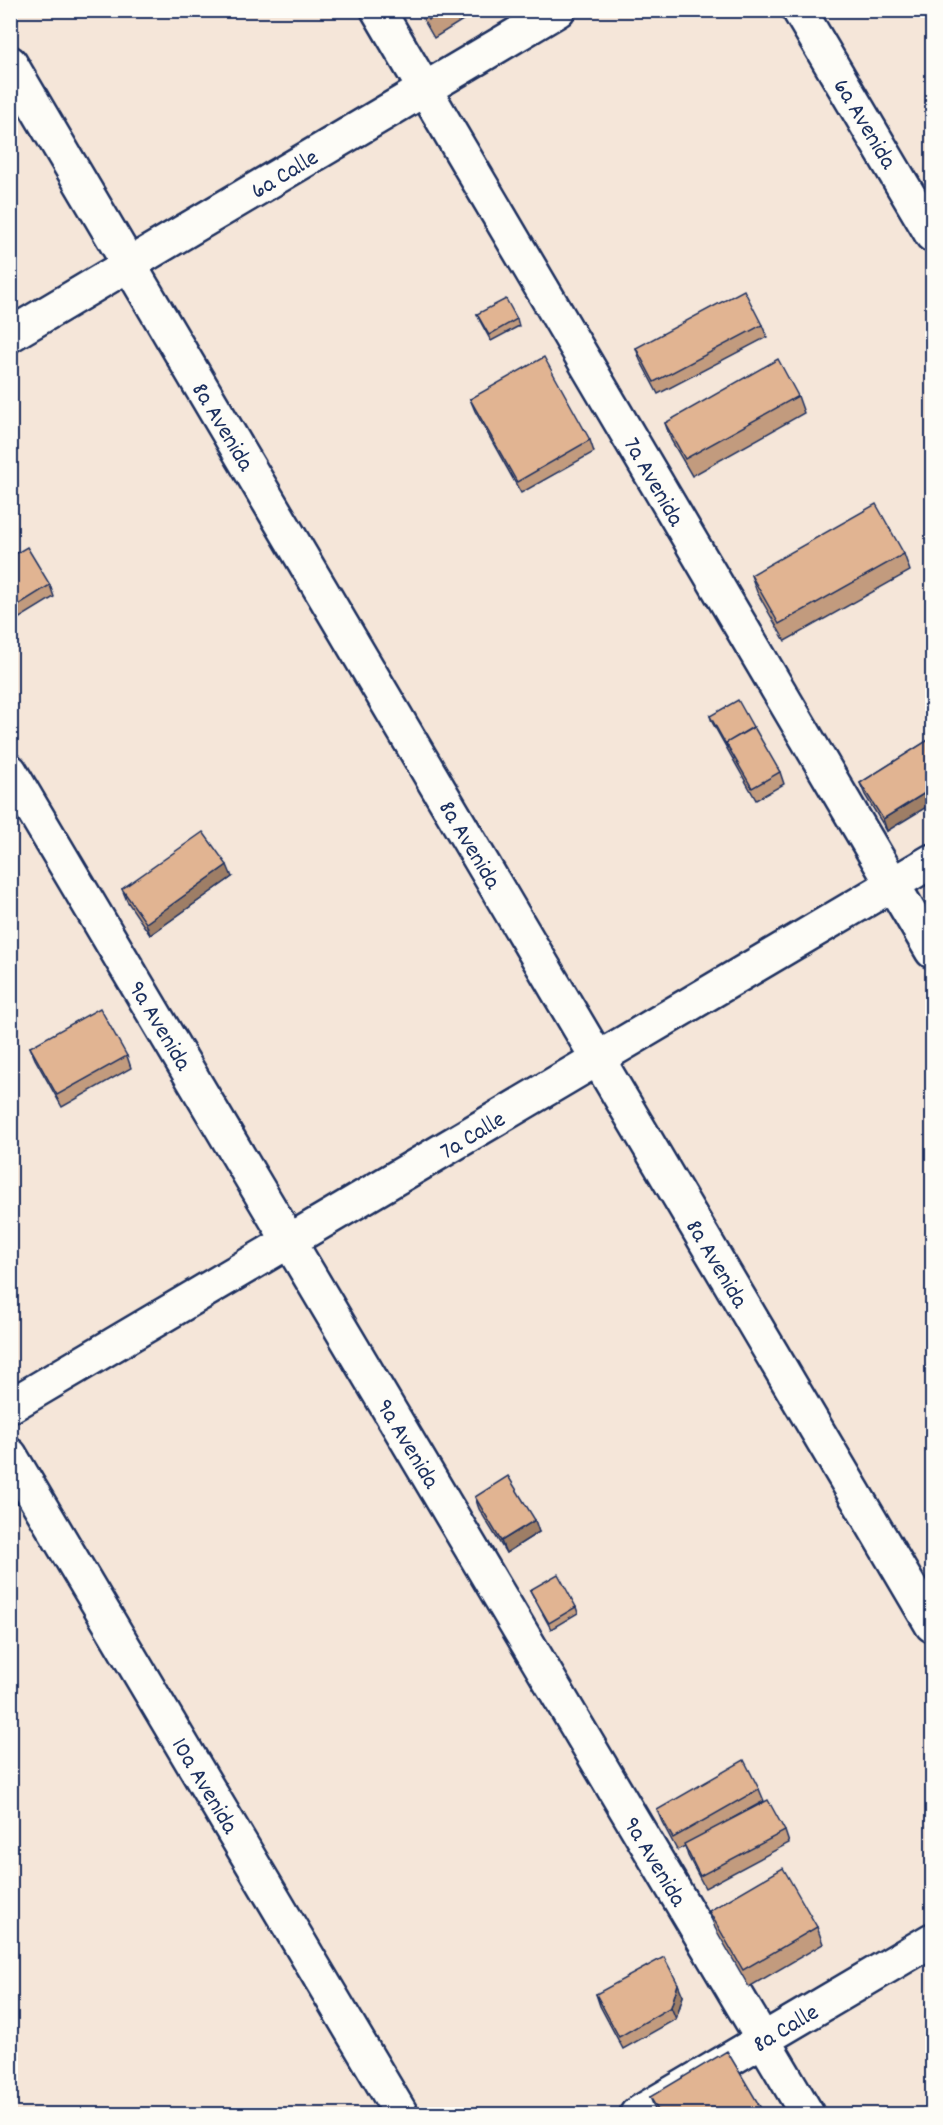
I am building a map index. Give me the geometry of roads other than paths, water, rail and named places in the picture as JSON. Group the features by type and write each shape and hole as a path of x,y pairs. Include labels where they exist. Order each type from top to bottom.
{"street":[{"name":"7a Avenida","path":"378,10 933,951"},
{"name":"6a Calle","path":"10,335 558,10"},
{"name":"6a Avenida","path":"799,10 933,235"},
{"name":"8a Avenida","path":"10,63 933,1625"},
{"name":"9a Avenida","path":"10,771 807,2115"},
{"name":"7a Calle","path":"10,1406 933,861"},
{"name":"10a Avenida","path":"10,1455 401,2115"},
{"name":"8a Calle","path":"638,2115 933,1940"}]}
